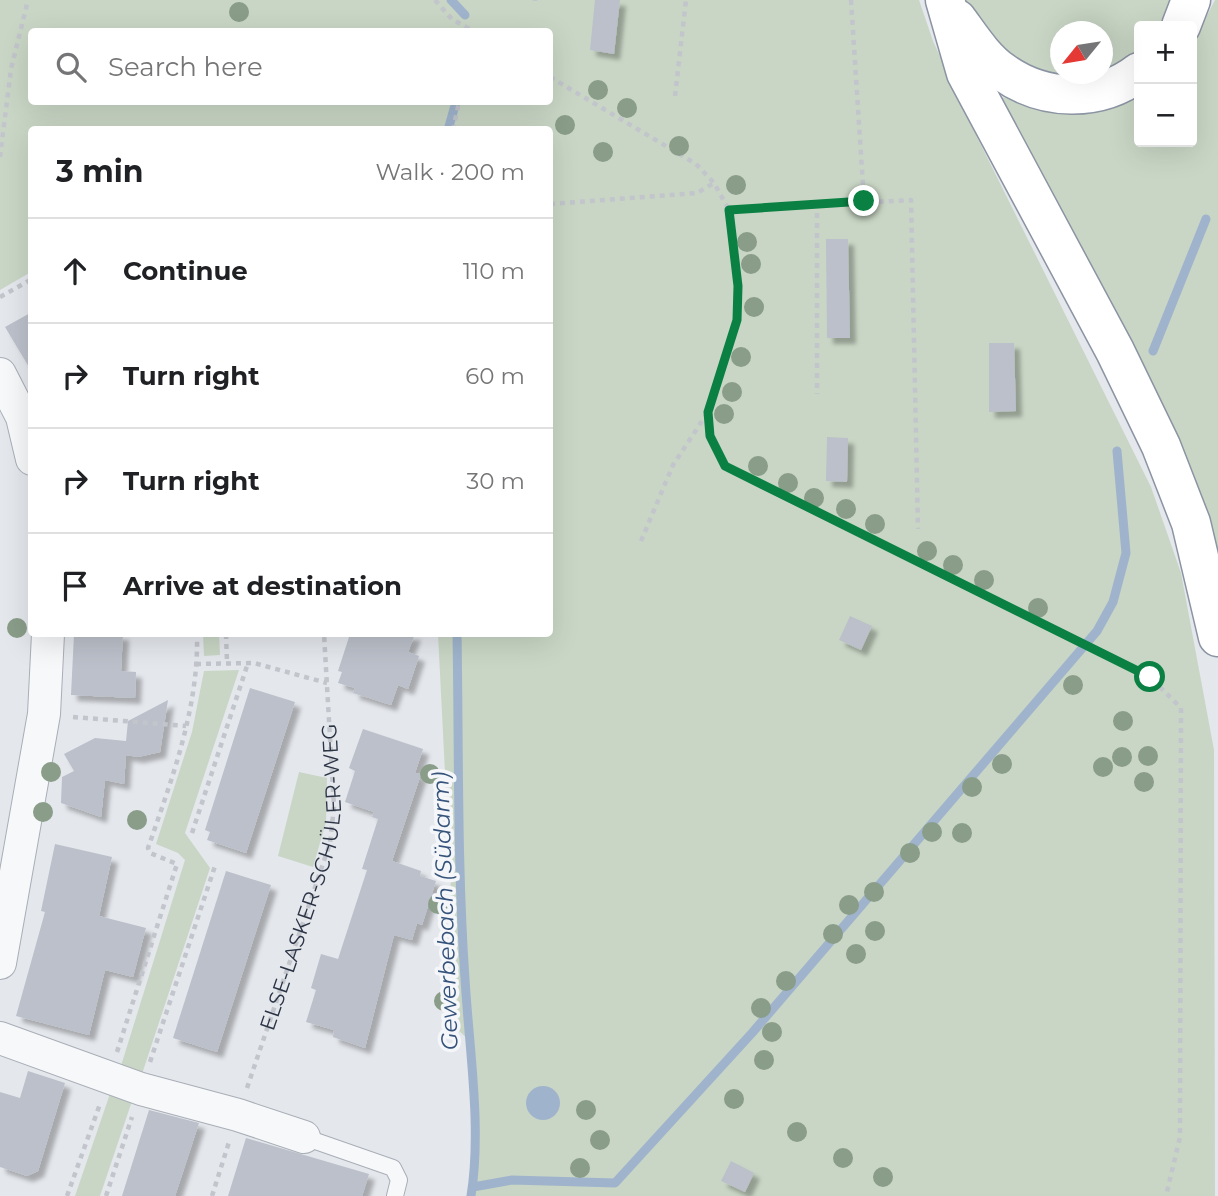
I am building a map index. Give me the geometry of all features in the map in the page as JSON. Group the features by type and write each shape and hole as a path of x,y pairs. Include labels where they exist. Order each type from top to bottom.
{"highway":[{"path":"1183,21 1191,0"},
{"path":"945,2 981,51 1002,72 1038,89 1058,94 1089,94 1110,89 1134,75"},
{"path":"945,2 966,73 1115,351 1161,446 1192,523 1218,636"}],"street":[{"path":"0,374 22,417 28,442"},
{"path":"0,963 44,714 48,637"},
{"path":"0,1038 141,1090 238,1115 304,1137"}],"lane":[{"path":"304,1137 393,1168 399,1180 395,1196"}],"path":[{"path":"0,157 11,69 28,0"},
{"path":"435,0 452,19 468,28"},
{"path":"675,96 686,0"},
{"path":"852,0 864,201"},
{"path":"553,79 696,164 714,183 729,210 738,286 737,320 708,412 673,465 642,541"},
{"path":"454,126 458,105"},
{"path":"553,204 696,193 714,183"},
{"path":"729,210 817,203 911,200 918,529"},
{"path":"817,203 817,394"},
{"path":"0,297 28,281"},
{"path":"708,412 710,436 725,466 1150,677 1181,708 1180,1137 1166,1196"},
{"path":"67,1196 109,1078 177,864 150,853 148,848 186,726 196,664 197,637"},
{"path":"226,637 227,662"},
{"name":"ELSE-LASKER-SCHÜLER-WEG","path":"212,1196 330,843 334,807 324,637"},
{"path":"196,664 248,663 327,683"},
{"path":"192,833 248,663"},
{"path":"44,714 186,726"},
{"path":"106,1196 215,866"}],"green space":[{"path":"0,0 919,0 933,41 974,131 1151,487 1181,573 1214,750 1215,1196 475,1196 477,1156 471,1042 458,1030 438,637 553,637 553,126 28,126 28,274 0,290"},
{"path":"960,0 1180,0 1169,21 1134,21 1134,61 1113,71 1113,21 1050,21 1050,79 1014,64 995,48"},
{"path":"1215,0 1218,0 1218,602 995,96 1073,111 1134,93 1134,147 1197,147 1197,34"},
{"path":"203,637 219,637 220,655 204,656"},
{"path":"239,670 185,833 210,868 141,1077 120,1069 185,860 178,853 156,844 192,732 204,671"},
{"path":"299,772 327,778 326,822 313,867 278,856"},
{"path":"113,1085 135,1092 100,1196 75,1196"}],"water":[{"path":"543,1086 555,1091 560,1103 555,1115 543,1120 531,1115 526,1103 531,1091"}],"building":[{"path":"595,0 620,0 614,54 590,50"},
{"path":"826,239 848,239 850,338 827,338"},
{"path":"28,314 28,365 5,327"},
{"path":"989,343 1014,343 1016,411 989,412"},
{"path":"827,437 848,438 847,482 826,481"},
{"path":"850,616 872,626 861,650 839,640"},
{"path":"74,637 123,637 121,671 136,672 135,698 71,695"},
{"path":"349,637 414,637 408,652 419,656 408,689 398,685 391,705 353,693 355,688 338,683 342,672 338,671"},
{"path":"250,688 295,702 246,853 207,840 210,832 205,830"},
{"path":"168,700 160,752 138,757 126,755 124,784 105,780 101,817 61,803 62,777 74,771 64,754 95,738 126,741 128,721"},
{"path":"363,729 423,749 415,773 421,774 392,861 421,871 420,876 436,881 422,925 417,923 412,940 394,935 365,1048 333,1037 334,1030 306,1022 316,990 311,988 321,954 338,959 367,870 362,869 378,819 372,817 374,812 345,802 355,771 349,768"},
{"path":"55,844 112,857 99,916 146,928 133,977 105,970 89,1035 16,1016 45,912 41,911"},
{"path":"226,871 271,885 217,1052 173,1038"},
{"path":"28,1071 65,1083 38,1171 27,1176 0,1167 0,1092 20,1098"},
{"path":"149,1110 199,1123 175,1196 122,1196"},
{"path":"246,1138 369,1174 362,1196 228,1196"},
{"path":"731,1161 754,1173 745,1192 721,1181"}],"waterway":[{"name":"Gewerbebach (Südarm)","path":"451,0 465,15"},
{"name":"Gewerbebach (Südarm)","path":"449,126 455,105"},
{"path":"1153,351 1206,219"},
{"path":"473,1187 512,1180 615,1183 752,1033 1097,631 1113,602 1126,553 1117,451"},
{"name":"Gewerbebach (Südarm)","path":"457,637 461,893 475,1116 471,1196"}],"route":[{"path":"864,201 729,210 738,286 737,320 708,412 710,436 725,466 1150,677"}]}
